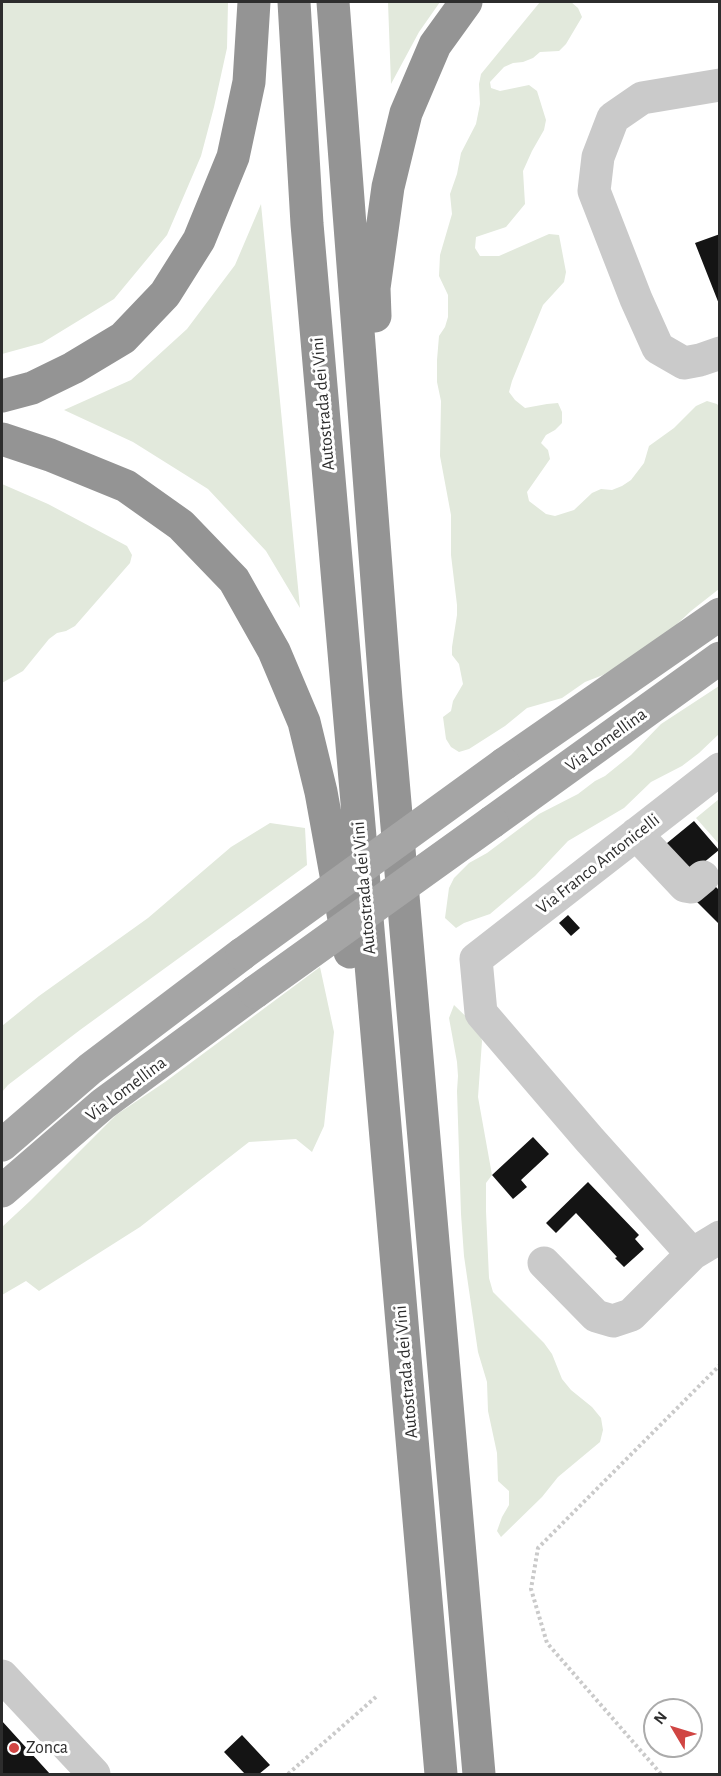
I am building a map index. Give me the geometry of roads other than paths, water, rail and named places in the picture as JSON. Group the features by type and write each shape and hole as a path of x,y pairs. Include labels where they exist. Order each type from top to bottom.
{"highway":[{"path":"2,396 32,388 73,368 123,338 165,294 199,240 233,157 249,81 254,2"},
{"name":"Autostrada dei Vini","path":"294,2 307,224 441,1774"},
{"path":"333,2 386,699 479,1774"},
{"path":"386,699 392,617 374,288 388,186 406,113 435,45 466,2"},
{"path":"2,439 50,455 126,486 181,525 234,580 274,651 304,722 321,792 386,1145"}],"main road":[{"name":"Via Lomellina","path":"2,1145 90,1070 242,954 504,764 720,614"},
{"name":"Via Lomellina","path":"2,1191 103,1104 720,658"}],"street":[{"path":"720,85 642,98 612,118 598,157 594,191 636,299 658,348 684,363 700,360 720,352"},
{"name":"Via Franco Antonicelli","path":"706,1246 590,1139 481,1013 476,959 720,769"},
{"path":"636,834 685,886 691,887 703,878"},
{"path":"544,1263 596,1316 613,1322 631,1315 706,1246"},
{"path":"2,1676 94,1774"}],"place":[{"name":"Zonca","path":"14,1748"}]}
